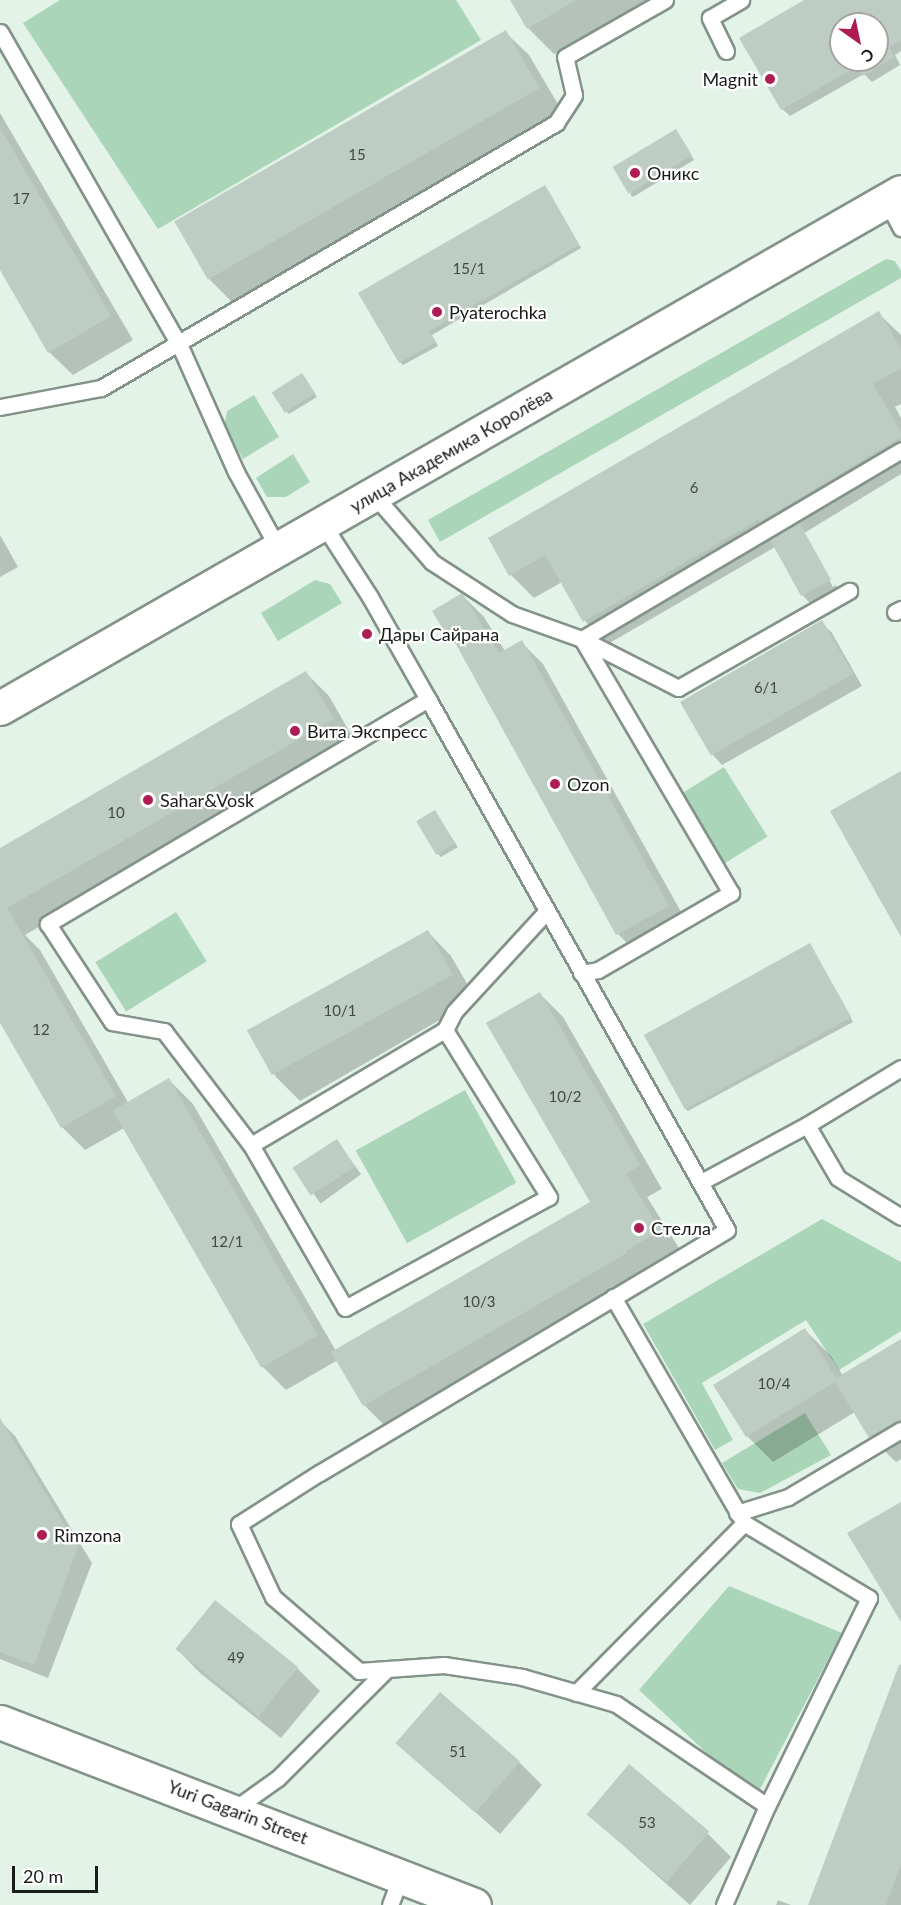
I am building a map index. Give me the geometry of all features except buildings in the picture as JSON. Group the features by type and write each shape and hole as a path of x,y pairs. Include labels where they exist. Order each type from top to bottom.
{"street":[{"name":"улица Академика Королёва","path":"0,708 894,196"},
{"name":"Yuri Gagarin Street","path":"0,1722 232,1810 395,1890 474,1905"}],"lane":[{"path":"3,403 101,388 556,123 574,95 565,57 665,0"},
{"path":"726,51 710,18 741,0"},
{"path":"0,32 179,344 236,472 279,550"},
{"path":"894,196 901,228"},
{"path":"582,639 901,450"},
{"path":"374,495 432,562 512,614 582,639 678,688 849,591"},
{"path":"322,524 370,597 727,1230 329,1467 239,1524 273,1597 359,1671 444,1665 522,1677 616,1704 767,1806"},
{"path":"581,973 598,970 731,893 582,639"},
{"path":"428,699 48,924 112,1022 164,1031 251,1145 345,1308 549,1197 445,1030"},
{"path":"251,1145 445,1030 453,1012 546,912"},
{"path":"701,1182 807,1125 901,1068"},
{"path":"807,1125 838,1178 901,1217"},
{"path":"613,1297 740,1518 869,1598 767,1806 724,1905"},
{"path":"576,1693 740,1518 788,1497 901,1430"},
{"path":"232,1810 278,1778 387,1669"}],"green space":[{"path":"60,0 456,0 481,40 158,229 23,23"},
{"path":"886,259 895,261 901,271 901,278 440,542 428,520"},
{"path":"254,395 279,437 243,459 224,428 227,411"},
{"path":"293,454 310,482 286,497 267,497 256,478"},
{"path":"315,580 330,584 342,603 278,641 261,613"},
{"path":"724,767 767,837 721,866 677,796"},
{"path":"176,912 207,961 126,1012 95,962"},
{"path":"465,1090 516,1183 407,1243 356,1151"},
{"path":"822,1219 901,1262 901,1331 839,1370 806,1320 702,1383 733,1440 715,1450 643,1324"},
{"path":"805,1413 831,1455 760,1493 738,1489 722,1463"},
{"path":"729,1586 842,1633 760,1789 712,1758 639,1690"}],"place":[{"name":"Magnit","path":"770,79"},
{"name":"Оникс","path":"635,173"},
{"name":"Pyaterochka","path":"437,312"},
{"name":"Дары Сайрана","path":"367,634"},
{"name":"Вита Экспресс","path":"295,731"},
{"name":"Ozon","path":"555,784"},
{"name":"Sahar&Vosk","path":"148,800"},
{"name":"Стелла","path":"639,1228"},
{"name":"Rimzona","path":"42,1535"}]}
